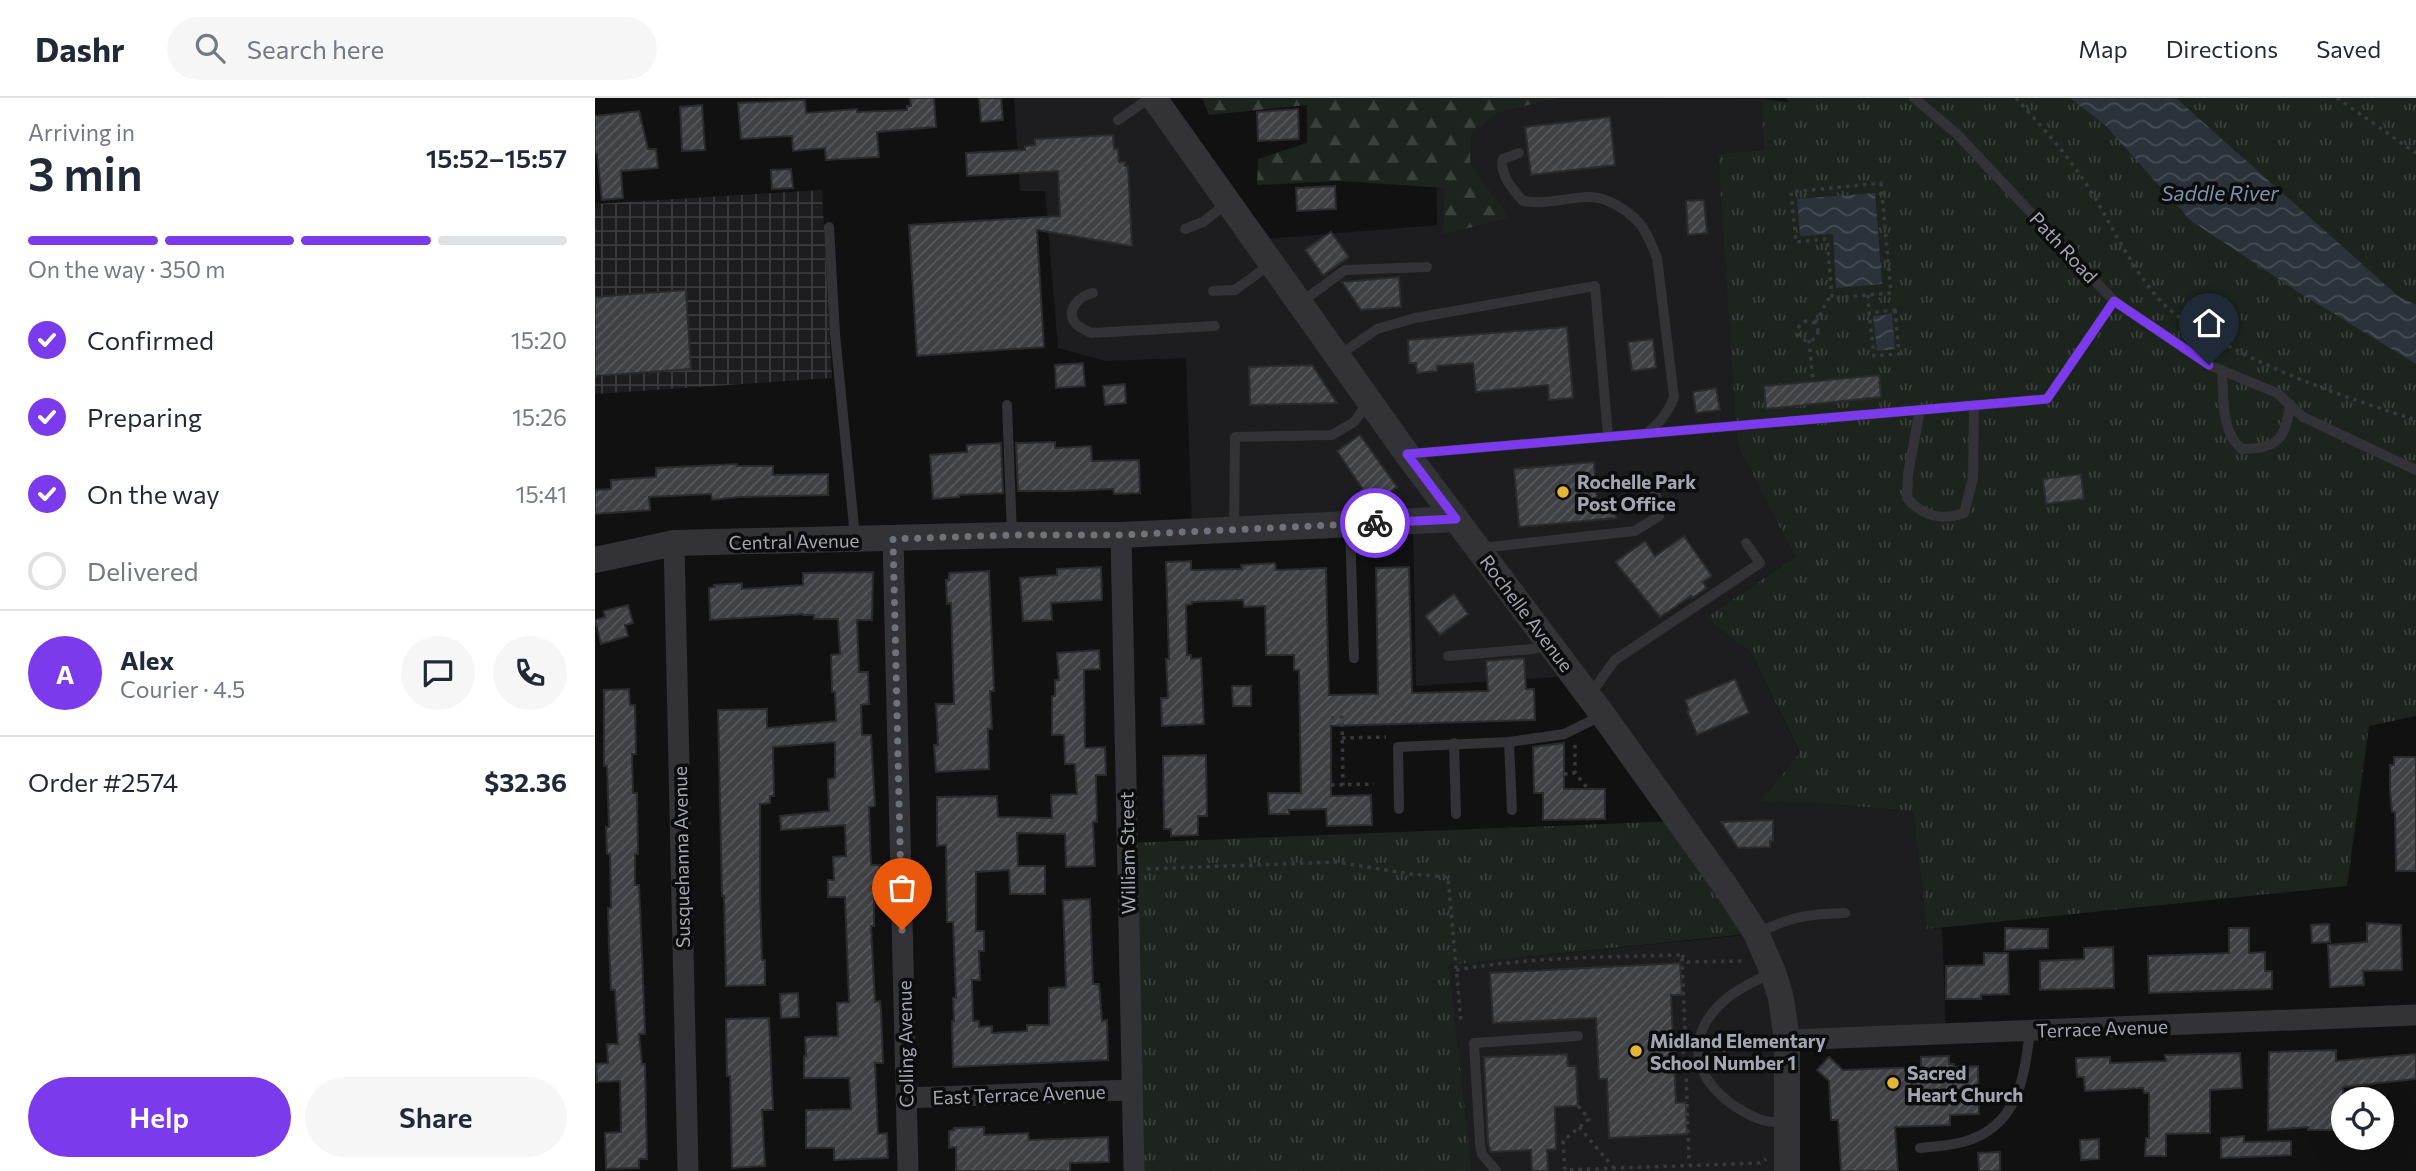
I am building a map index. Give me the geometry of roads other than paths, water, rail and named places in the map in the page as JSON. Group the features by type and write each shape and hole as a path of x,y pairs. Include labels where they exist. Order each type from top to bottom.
{"street":[{"name":"Rochelle Avenue","path":"1152,98 1407,454 1596,706 1756,933 1764,976 1781,998 1777,1042 1778,1123 1787,1171"},
{"name":"Central Avenue","path":"595,560 674,543 1121,535 1456,519"},
{"name":"William Street","path":"1121,535 1133,1171"},
{"name":"Colling Avenue","path":"893,539 908,1171"},
{"name":"Susquehanna Avenue","path":"674,543 688,1171"},
{"name":"Terrace Avenue","path":"1777,1042 2416,1015"},
{"name":"East Terrace Avenue","path":"906,1098 1132,1090"}],"lane":[{"path":"1118,120 1152,98"},
{"name":"Path Road","path":"1914,98 1956,133 2114,301 2209,365 2277,393 2303,417 2416,470"},
{"path":"1519,153 1503,159 1501,167 1504,176 1523,201 1538,204 1591,197 1611,200 1639,223 1650,241 1657,258 1674,397 1664,417 1647,433"},
{"path":"1185,229 1203,222 1229,202"},
{"path":"829,227 835,334 855,540"},
{"path":"1213,291 1235,290 1272,263"},
{"path":"1300,303 1345,270 1427,267"},
{"path":"1338,356 1377,329 1415,317 1595,286 1608,436"},
{"path":"1093,293 1080,298 1072,311 1076,324 1091,333 1215,326"},
{"path":"1407,454 2047,399 2114,301"},
{"path":"2222,370 2227,430 2234,443 2242,449 2267,447 2278,441 2286,431 2290,404"},
{"path":"1234,530 1235,437 1332,435 1354,422 1365,410 1369,400"},
{"path":"1007,405 1012,535"},
{"path":"1920,410 1908,474 1907,498 1915,508 1928,515 1952,517 1964,513 1973,478 1974,405"},
{"path":"1478,548 1635,531 1659,516 1660,509 1653,486"},
{"path":"1350,524 1354,658"},
{"path":"1399,809 1398,747 1509,742 1564,734 1574,729 1596,706 1615,660 1760,564 1746,543"},
{"path":"1448,656 1533,649 1550,645"},
{"path":"1509,742 1512,810"},
{"path":"1454,743 1456,814"},
{"path":"1756,933 1791,918 1811,914 1845,913"},
{"path":"1764,976 1725,1000 1705,1023 1697,1047 1691,1052 1711,1087 1733,1106 1756,1119 1778,1123"},
{"path":"1920,1148 1963,1142 1992,1129 2009,1111 2024,1078 2030,1031"},
{"path":"1496,1171 1482,1154 1474,1043 1577,1037"}],"water":[{"name":"Saddle River","path":"2070,98 2176,98 2398,296 2416,305 2416,364 2295,290 2190,220 2105,125"},
{"path":"1875,193 1882,284 1836,288 1833,234 1800,236 1797,199"},
{"path":"1892,314 1895,349 1877,351 1873,316"}],"place":[{"name":"Rochelle Park Post Office","path":"1563,492"},
{"name":"Midland Elementary School Number 1","path":"1636,1051"},
{"name":"Sacred Heart Church","path":"1893,1083"}]}
